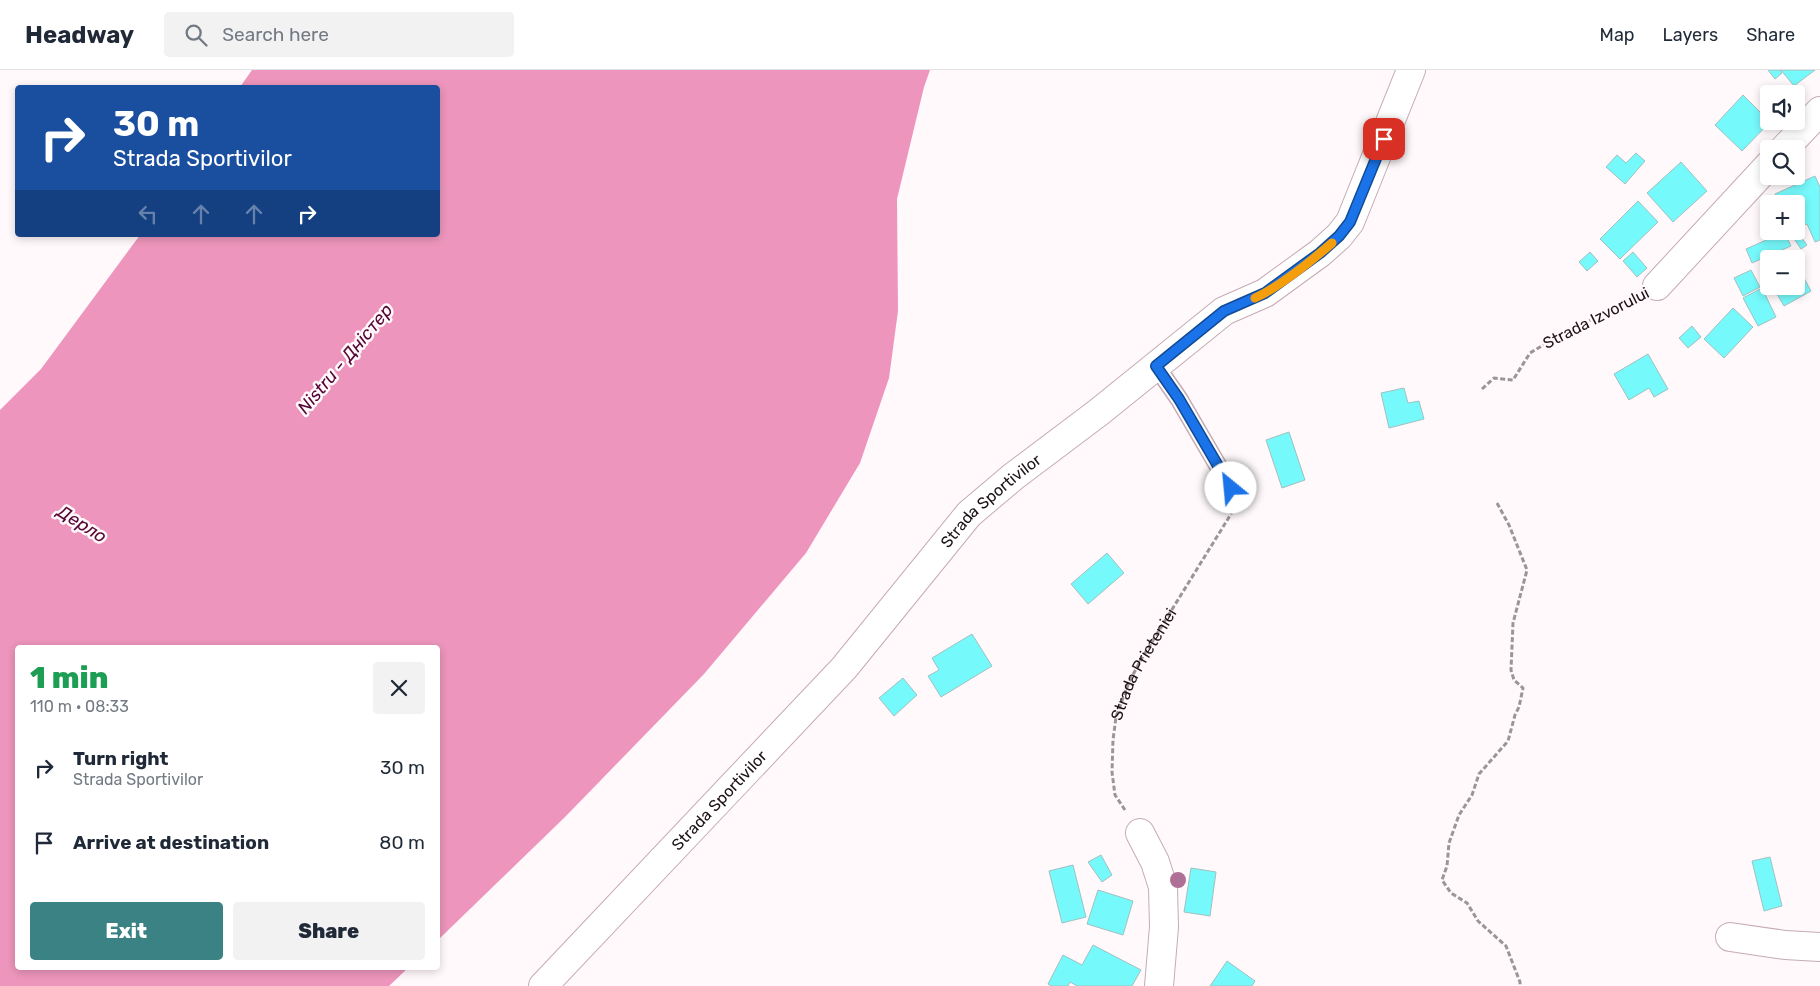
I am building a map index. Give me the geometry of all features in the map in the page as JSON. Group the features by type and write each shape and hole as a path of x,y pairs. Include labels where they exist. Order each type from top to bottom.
{"street":[{"name":"Strada Sportivilor","path":"542,986 844,668 969,514 1014,476 1224,311 1265,293 1320,253 1339,236 1350,222 1411,70"},
{"path":"1793,140 1820,111"},
{"name":"Strada Izvorului","path":"1657,286 1760,175"},
{"path":"1140,833 1156,862 1163,887 1164,926 1160,986"},
{"path":"1730,937 1785,945 1820,947"}],"lane":[{"path":"1156,366 1179,399 1231,488"}],"path":[{"name":"Strada Izvorului","path":"1482,389 1494,378 1513,380 1530,352 1570,329 1641,298 1657,286"},
{"name":"Strada Prieteniei","path":"1140,833 1115,795 1112,772 1112,740 1116,717 1129,682 1142,658 1230,514 1231,488"},
{"path":"1497,504 1509,524 1526,570 1513,623 1511,670 1514,680 1523,688 1520,707 1514,715 1508,741 1479,774 1472,795 1459,815 1450,843 1447,866 1442,880 1451,894 1467,903 1478,921 1506,946 1520,986"}],"water":[{"path":"252,70 930,70 924,87 897,199 898,311 889,378 860,463 806,553 704,674 566,816 440,938 440,645 15,645 15,970 406,970 389,986 0,986 0,410 41,369 139,237 440,237 440,85 241,85"}],"building":[{"path":"1768,70 1780,70 1782,73 1775,79"},
{"path":"1781,70 1815,70 1795,85 1793,85"},
{"path":"1743,95 1760,112 1760,130 1762,130 1742,151 1715,125"},
{"path":"1636,153 1645,161 1625,184 1606,167 1617,155 1626,163"},
{"path":"1681,162 1707,191 1673,222 1647,193"},
{"path":"1815,176 1820,187 1820,240 1815,242 1807,224 1805,225 1805,195 1775,194 1795,185 1805,185 1805,180"},
{"path":"1638,201 1658,222 1620,259 1600,239"},
{"path":"1766,240 1788,240 1791,246 1782,250 1760,250 1760,260 1752,263 1746,249"},
{"path":"1795,240 1803,240 1807,245 1801,249"},
{"path":"1590,252 1598,261 1587,271 1579,262"},
{"path":"1633,252 1647,268 1637,277 1623,261"},
{"path":"1751,270 1760,287 1743,296 1734,278"},
{"path":"1805,280 1811,291 1805,294"},
{"path":"1760,289 1760,295 1765,295 1776,317 1758,326 1743,298"},
{"path":"1778,295 1804,295 1784,306"},
{"path":"1733,308 1753,327 1724,358 1704,339"},
{"path":"1692,326 1701,337 1688,348 1679,338"},
{"path":"1648,354 1668,389 1654,397 1649,388 1629,400 1614,374"},
{"path":"1404,388 1408,403 1419,401 1424,419 1389,428 1381,393"},
{"path":"1289,432 1305,480 1282,488 1266,440"},
{"path":"1107,553 1124,573 1088,604 1071,584"},
{"path":"972,634 992,666 941,697 928,676 939,670 932,658"},
{"path":"903,678 917,695 894,716 879,698"},
{"path":"1101,855 1112,875 1102,882 1088,862"},
{"path":"1770,857 1782,906 1764,911 1752,861"},
{"path":"1073,865 1086,917 1062,923 1049,871"},
{"path":"1191,868 1216,872 1210,916 1184,912"},
{"path":"1098,890 1133,901 1123,935 1087,924"},
{"path":"1093,945 1141,970 1132,986 1077,986 1070,982 1068,986 1051,986 1048,984 1063,955 1082,965"},
{"path":"1227,961 1255,981 1252,986 1210,986"}],"slow traffic":[{"path":"1255,298 1284,280 1332,243"}],"route":[{"path":"1231,488 1179,399 1156,366 1224,311 1265,293 1320,253 1339,236 1350,222 1384,139"}],"water label":[{"name":"Nistru - Дністер","path":"345,359"},
{"name":"Дерло","path":"82,524"}]}
